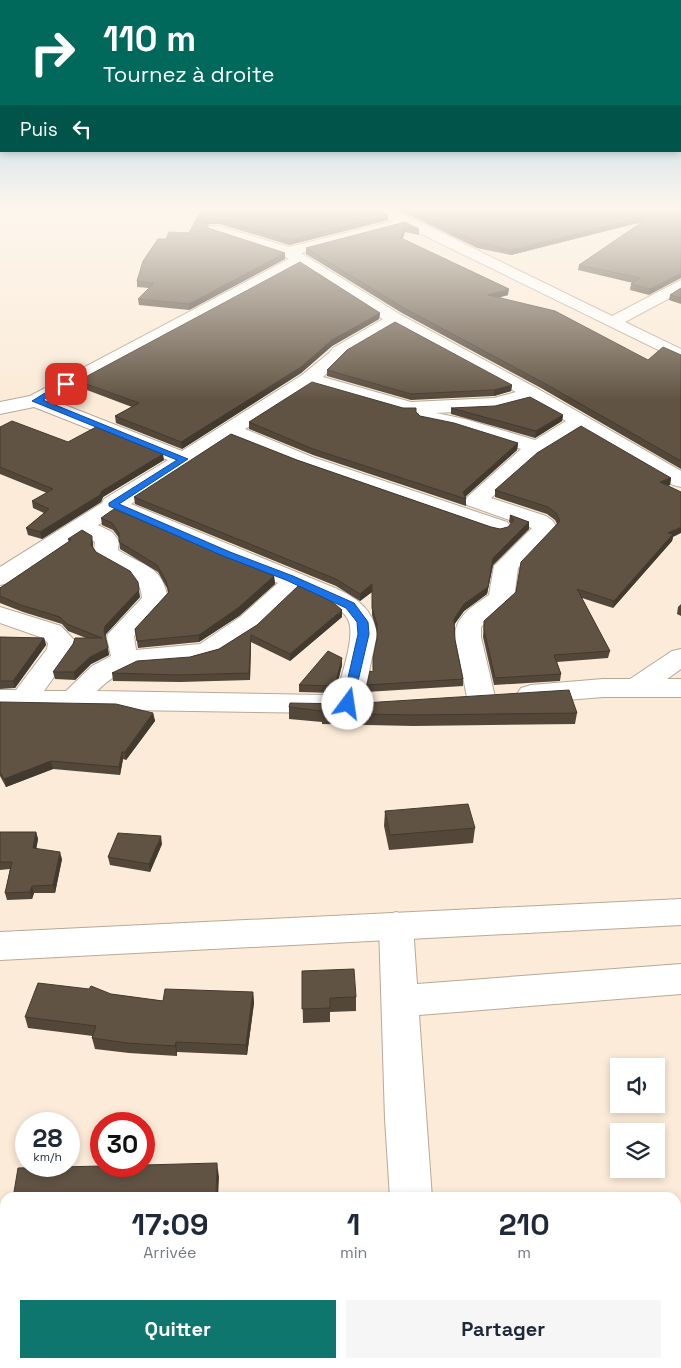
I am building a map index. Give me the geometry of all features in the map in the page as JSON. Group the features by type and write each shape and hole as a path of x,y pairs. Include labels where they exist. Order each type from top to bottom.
{"street":[{"path":"0,408 36,401 264,273"},
{"path":"321,273 395,319 532,394 681,480"},
{"path":"511,273 681,356"},
{"path":"613,322 681,285"},
{"path":"6,568 81,525 230,430 309,379 337,356 339,352 395,319"},
{"path":"309,379 410,408 426,416 452,421 538,448"},
{"path":"410,408 494,404 532,394"},
{"path":"36,401 183,459"},
{"path":"468,507 538,448 579,422"},
{"path":"230,430 305,461 468,507 534,539 506,566 502,598 474,618 468,627 468,637 481,697"},
{"path":"112,504 350,606 363,622 364,634 348,704"},
{"path":"81,525 104,536 108,541 106,552 143,572 152,583 155,600 121,634 120,638 125,660"},
{"path":"72,701 100,674 125,660 200,653 213,649 272,602 293,581"},
{"path":"0,615 52,632 62,641 60,650 11,700"},
{"path":"634,688 681,657"},
{"path":"452,699 603,688 681,688"},
{"path":"11,700 375,704"},
{"path":"0,946 681,912"},
{"path":"396,926 405,1118 411,1192"},
{"path":"400,1001 681,979"}],"building":[{"path":"139,273 248,273 189,304 138,299 154,283 137,281"},
{"path":"280,273 317,273 380,313 332,340 301,367 181,442 115,416 139,403 78,381"},
{"path":"346,273 475,273 509,289 488,295 555,311 648,360 663,347 681,355 681,461 542,382 402,307"},
{"path":"616,273 681,273 650,289 631,284 640,278"},
{"path":"681,288 681,298 670,295"},
{"path":"395,322 512,385 494,390 411,394 327,370 347,350"},
{"path":"312,382 403,408 416,408 416,412 420,416 454,423 518,443 463,492 466,499 313,449 249,422"},
{"path":"530,397 563,415 536,431 451,408 495,406"},
{"path":"12,421 68,442 96,427 163,454 40,532 26,528 49,509 32,501 53,489 0,467 0,427"},
{"path":"581,426 671,478 660,482 681,492 681,527 668,533 673,534 614,601 577,589 610,651 554,655 561,674 495,678 484,629 484,621 516,592 521,562 560,521 556,513 548,507 495,490 537,453"},
{"path":"231,434 297,460 491,527 500,529 508,527 514,520 510,515 529,522 493,558 488,587 464,604 454,619 455,640 463,679 367,685 370,671 373,672 373,658 377,638 377,624 372,608 372,584 360,594 336,579 134,497"},
{"path":"114,509 274,576 238,608 199,635 137,641 135,629 169,592 166,581 157,565 119,542 119,533 112,523 101,518"},
{"path":"82,530 92,536 91,545 96,552 130,571 138,582 139,590 105,626 104,631 108,648 90,657 74,672 53,672 73,644 75,638 102,638 67,624 60,617 21,605 0,596 0,588 71,540 68,539"},
{"path":"298,586 320,595 342,610 290,654 251,635 249,673 179,675 112,673 137,661 190,657 219,649 257,625"},
{"path":"0,637 44,638 13,681 0,681"},
{"path":"328,651 342,658 335,686 299,685"},
{"path":"569,690 577,713 414,715 322,713 322,711 289,707 290,703 348,704"},
{"path":"0,702 116,704 153,713 125,752 122,752 119,767 51,761 4,779 0,772"},
{"path":"468,804 475,828 390,835 385,811"},
{"path":"0,832 36,832 33,848 60,852 53,885 32,886 30,892 5,893 12,862 0,862"},
{"path":"118,833 161,836 149,864 108,857"},
{"path":"354,969 356,997 330,998 330,1008 302,1009 302,971"},
{"path":"38,983 89,989 91,986 111,994 163,1001 165,989 253,992 246,1045 176,1042 175,1046 127,1043 92,1038 96,1026 25,1017"},
{"path":"217,1163 216,1192 14,1192 16,1177 80,1177 80,1167 90,1166 90,1177 155,1177 155,1165"}],"route":[{"path":"66,384 36,401 183,459 112,504 226,554 290,578 293,581 344,602 357,613 363,622 364,634 348,704"}]}
